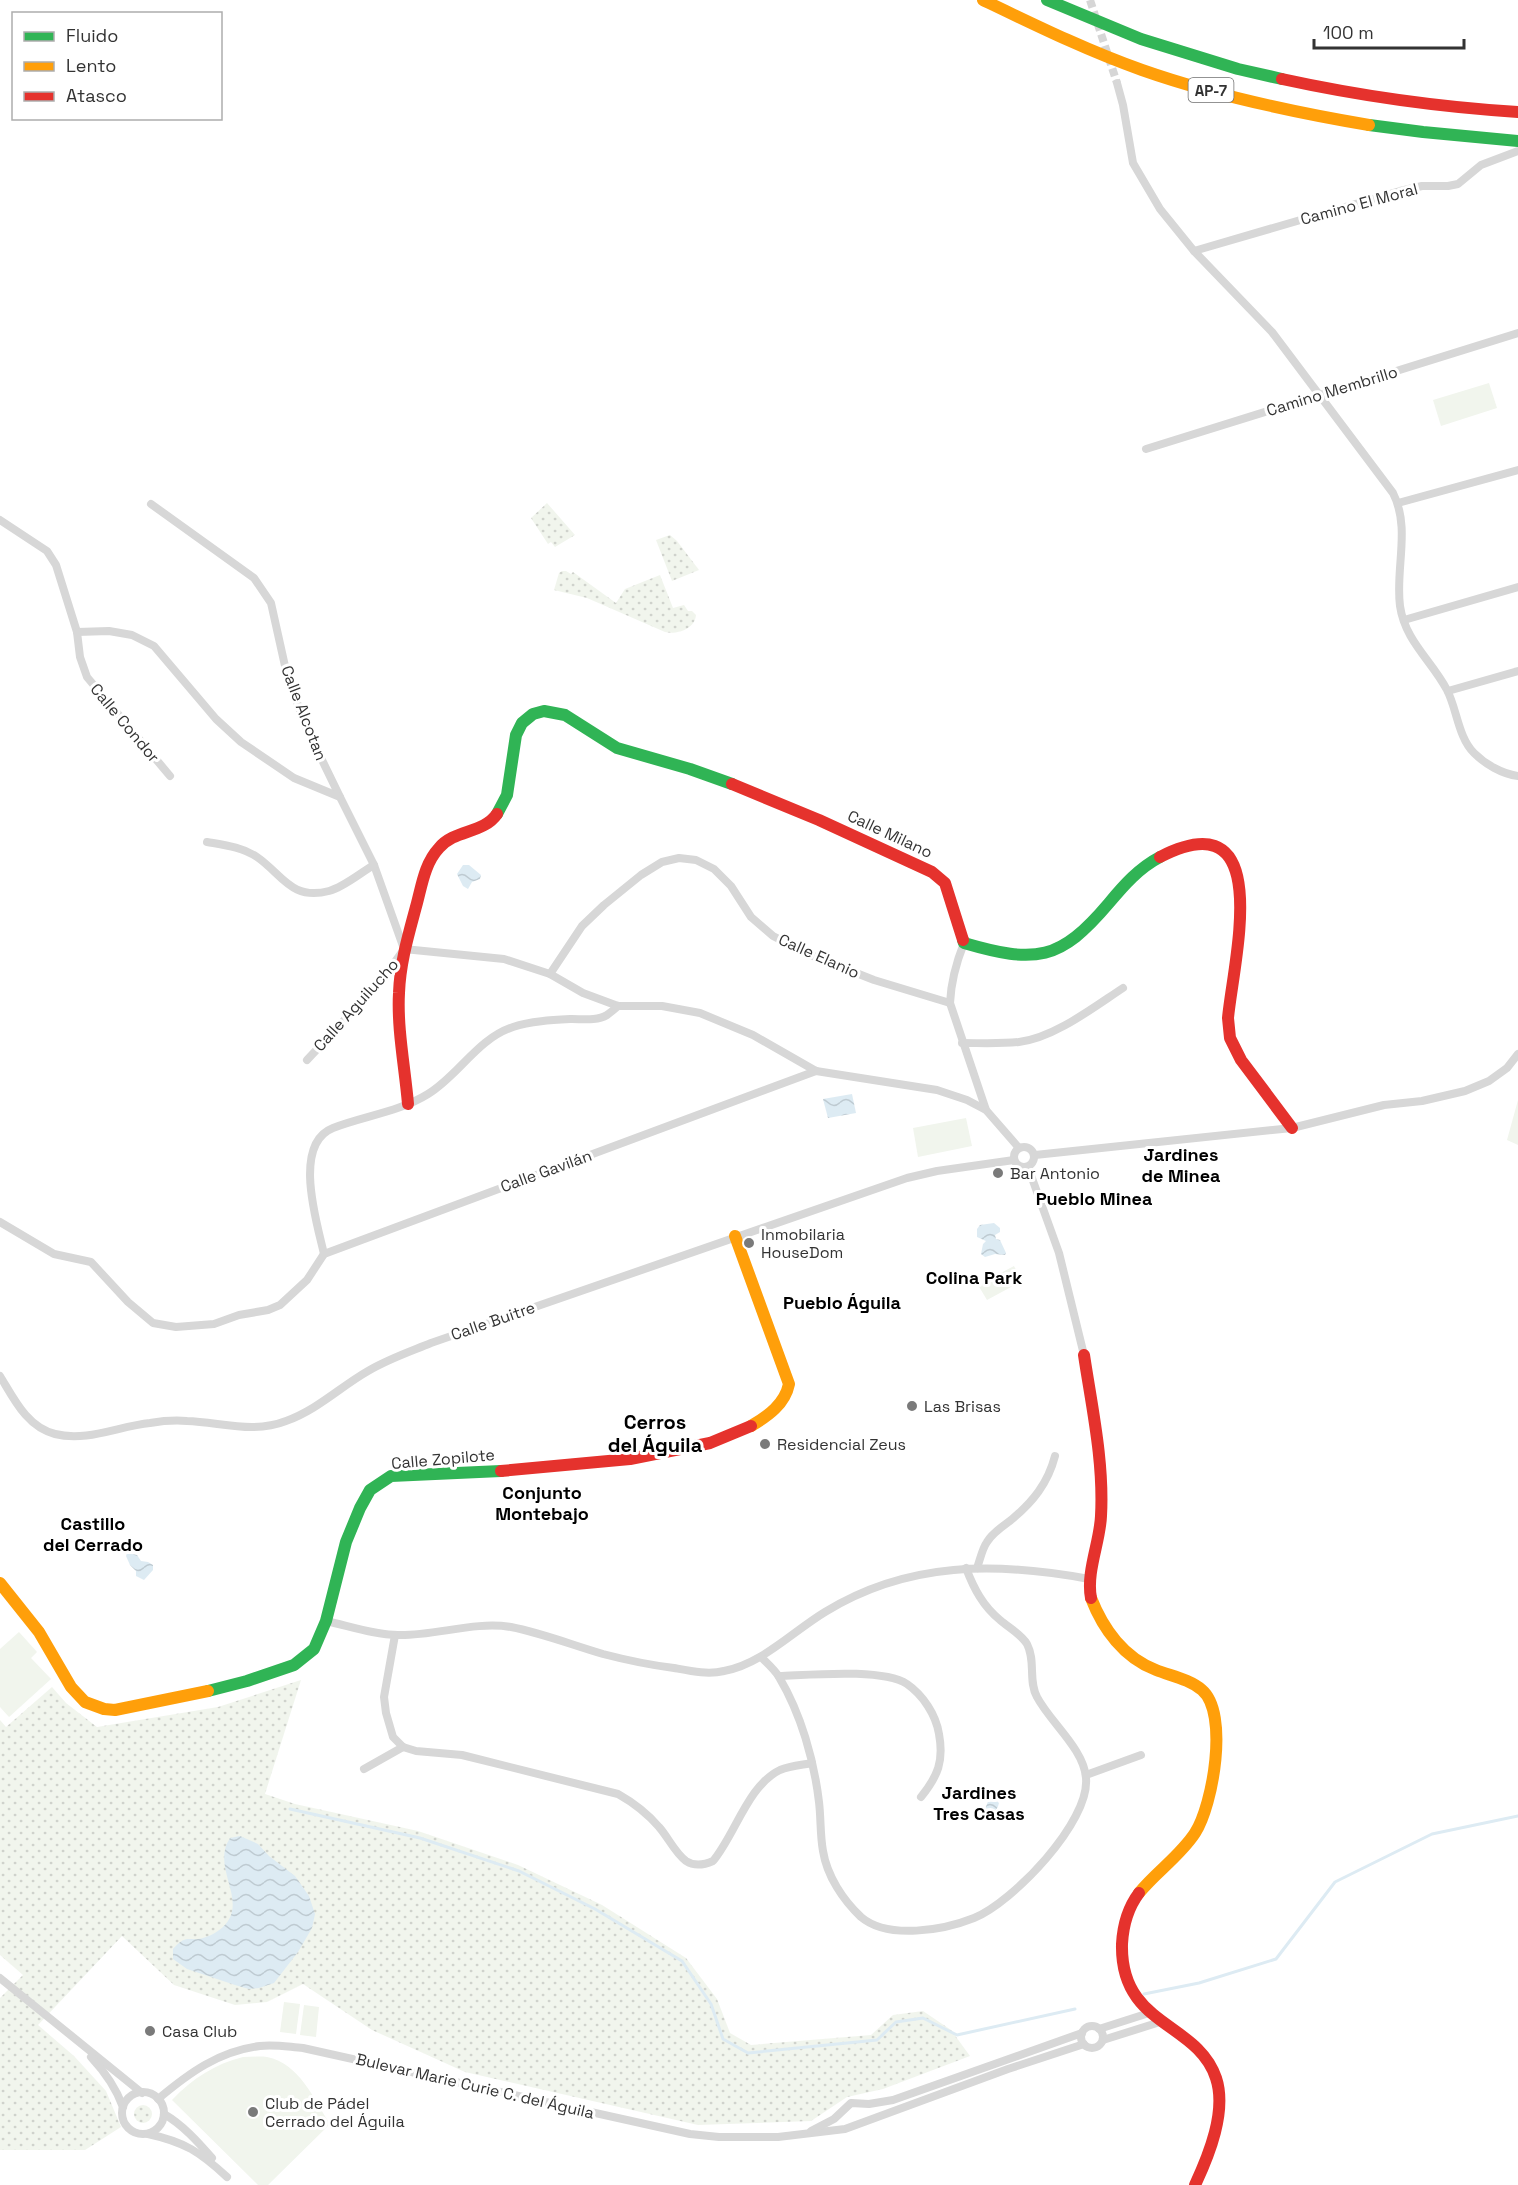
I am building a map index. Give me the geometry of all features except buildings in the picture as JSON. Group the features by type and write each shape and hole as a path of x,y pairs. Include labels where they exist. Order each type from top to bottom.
{"main road":[{"name":"AP-7","path":"983,0 1045,30 1143,70 1250,102 1361,124 1451,136 1518,141"},
{"name":"AP-7","path":"1047,0 1141,39 1238,69 1338,91 1457,108 1518,112"},
{"name":"Calle Milano","path":"408,1104 398,993 404,949 427,864 436,850 453,836 491,822 499,813 506,802 512,748 522,724 532,714 545,710 560,712 573,719 596,738 614,747 680,765 776,800 932,872 945,883 964,943"},
{"path":"964,943 1027,957 1045,954 1063,946 1085,929 1104,911 1131,878 1149,863 1181,847 1198,844 1215,845 1226,852 1236,864 1241,884 1237,944 1228,1018 1230,1036 1236,1051 1292,1128"},
{"name":"Calle Zopilote","path":"0,1583 39,1632 77,1695 85,1702 104,1709 131,1708 186,1697 247,1681 294,1665 306,1658 314,1649 326,1621 343,1551 360,1508 370,1490 391,1476 486,1472 642,1456 710,1443 747,1428 780,1404 787,1395 789,1384 735,1236"},
{"path":"1084,1355 1098,1452 1101,1491 1099,1539 1089,1579 1092,1603 1112,1637 1135,1660 1194,1684 1208,1696 1215,1714 1212,1785 1201,1822 1182,1850 1136,1896 1128,1909 1124,1925 1122,1959 1132,1991 1149,2013 1193,2046 1214,2072 1219,2090 1219,2107 1207,2162 1195,2185"}],"street":[{"path":"1117,83 1133,163 1160,209 1194,251 1272,332 1387,484 1398,503 1401,525 1400,600 1411,638 1448,691 1472,751 1483,761 1518,776"},
{"name":"Camino El Moral","path":"1194,251 1400,191 1422,186 1458,184 1481,165 1518,151"},
{"name":"Camino Membrillo","path":"1146,449 1518,333"},
{"path":"1398,503 1518,470"},
{"name":"Calle Alcotan","path":"152,504 254,578 271,603 286,675 306,727 374,865 404,949"},
{"name":"Calle Condor","path":"0,520 47,551 56,565 77,632 80,657 87,677 170,776"},
{"path":"1404,620 1518,587"},
{"path":"77,632 109,631 132,635 154,646 216,719 241,742 294,778 340,797"},
{"path":"1448,691 1518,671"},
{"path":"207,842 239,848 257,857 283,882 299,891 317,893 331,891 374,865"},
{"name":"Calle Elanio","path":"550,974 582,926 604,904 641,874 662,862 679,858 696,860 714,869 731,886 751,916 773,936 807,954 874,980 950,1004"},
{"path":"964,943 956,963 950,1004 962,1043 986,1110 1019,1148 1028,1148 1035,1155"},
{"path":"404,949 504,959 550,974 583,993 618,1006 662,1006 700,1013 753,1035 816,1071 937,1090 986,1110"},
{"name":"Calle Aguilucho","path":"307,1060 381,981 404,949"},
{"path":"962,1043 1021,1042 1048,1033 1079,1017 1123,988"},
{"path":"0,1222 54,1254 91,1262 128,1302 153,1323 176,1328 213,1324 239,1315 268,1310 280,1305 307,1280 324,1254 315,1215 309,1168 319,1139 330,1129 408,1104 428,1094 492,1037 512,1027 539,1022 594,1019 607,1015 618,1006"},
{"path":"1035,1155 1292,1128 1384,1105 1422,1101 1489,1081 1507,1068 1518,1054"},
{"name":"Calle Gavilán","path":"324,1254 816,1071"},
{"path":"1019,1148 1014,1160 1021,1167 1028,1167 1034,1162 1035,1155"},
{"name":"Calle Buitre","path":"0,1376 27,1418 42,1429 55,1434 74,1437 89,1436 167,1421 266,1427 285,1422 313,1409 367,1371 396,1357 735,1236 907,1178 937,1171 1014,1160"},
{"path":"1028,1167 1059,1253 1084,1355"},
{"path":"977,1568 991,1536 1023,1510 1040,1491 1051,1473 1055,1456"},
{"path":"326,1621 395,1635 484,1626 508,1627 532,1632 605,1655 698,1672 722,1672 761,1657 827,1611 863,1592 894,1581 930,1572 966,1568 1021,1569 1089,1579"},
{"path":"761,1657 779,1676 804,1732 819,1803 823,1851 828,1869 840,1893 862,1918 882,1929 943,1927 976,1917 1004,1898 1035,1871 1058,1846 1080,1806 1086,1787 1086,1775 1081,1760 1036,1697 1032,1681 1031,1655 1026,1643 984,1605 973,1588 966,1568"},
{"path":"395,1635 384,1697 393,1737 403,1747 416,1751 462,1755 618,1794 638,1806 660,1827 684,1860 694,1864 704,1865 713,1861 756,1791 769,1778 780,1770 812,1763"},
{"path":"779,1676 856,1674 889,1678 906,1683 930,1709 938,1729 942,1749 933,1783 921,1797"},
{"path":"364,1769 403,1747"},
{"path":"1086,1775 1141,1755"},
{"path":"0,1978 142,2093 153,2095 158,2099 164,2114 159,2127 146,2134"},
{"path":"1149,2013 1099,2028 1089,2026 1082,2033 1081,2038 1084,2044 1095,2047 1102,2040 1160,2022"},
{"path":"1099,2028 1103,2034 1102,2040"},
{"name":"Bulevar Marie Curie C. del Águila","path":"805,2134 834,2119 851,2103 869,2104 893,2100 1082,2033"},
{"path":"79,2043 103,2070 118,2092 127,2127 133,2131 180,2142 207,2159 227,2177 198,2142 164,2114"},
{"name":"Bulevar Marie Curie C. del Águila","path":"158,2099 183,2077 221,2055 261,2046 303,2048 690,2134 747,2138 828,2132 861,2123 1008,2069 1084,2044"},
{"path":"123,2107 130,2097 142,2093"},
{"path":"847,2107 845,2112 847,2119 850,2122 861,2123 867,2112 859,2103"}],"shaded area":[{"path":"1489,383 1497,408 1441,426 1433,400"},
{"path":"547,503 575,535 555,547 551,542 548,544 531,518"},
{"path":"670,535 699,570 672,581 656,540"},
{"path":"562,571 571,574 573,572 616,603 625,589 660,575 673,608 684,605 688,611 696,615 695,620 685,630 675,633 665,632 587,598 554,590 559,573"},
{"path":"1518,1100 1518,1145 1507,1140"},
{"path":"966,1118 972,1146 918,1157 913,1128"},
{"path":"1014,1266 1022,1281 987,1300 978,1285"},
{"path":"19,1632 37,1652 31,1658 51,1679 9,1717 0,1707 0,1649"},
{"path":"301,1680 265,1794 295,1804 418,1831 518,1865 602,1905 686,1958 717,1999 730,2033 751,2045 871,2035 893,2015 923,2011 951,2030 970,2056 883,2089 847,2097 811,2121 698,2125 465,2072 372,2030 303,1984 267,2002 235,2005 174,1985 122,1936 38,2025 74,2056 106,2091 121,2127 85,2150 0,2150 0,1998 23,1975 0,1955 0,1720 6,1727 52,1687 66,1703 97,1727 218,1707"},
{"path":"284,2002 300,2004 296,2034 280,2032"},
{"path":"304,2005 319,2007 316,2037 300,2035"},
{"name":"Club de Pádel Cerrado del Águila","path":"243,2057 267,2057 288,2067 304,2083 330,2124 268,2185 258,2185 172,2100 205,2073"},
{"path":"143,2105 149,2108 152,2114 149,2120 143,2123 137,2120 134,2114 137,2108"}],"water":[{"path":"463,865 469,865 481,875 480,879 472,882 468,889 463,886 457,874"},
{"path":"852,1094 856,1113 828,1118 823,1099"},
{"path":"994,1223 1000,1228 1000,1232 995,1235 996,1239 1000,1240 1006,1253 985,1257 981,1254 986,1241 977,1237 977,1229 980,1225"},
{"path":"127,1553 137,1555 141,1561 153,1565 153,1570 144,1580 136,1576 136,1571 126,1556"},
{"path":"994,1798 999,1803 992,1815 980,1818 979,1813 985,1809 989,1799"},
{"path":"240,1836 258,1844 269,1856 295,1876 309,1896 315,1914 312,1928 298,1952 274,1983 249,1989 187,1969 173,1959 173,1949 181,1941 211,1935 223,1927 230,1917 233,1906 224,1861 225,1849 230,1838"}],"waterway":[{"path":"290,1809 420,1838 519,1871 595,1909 682,1961 711,2004 723,2039 748,2053 877,2040 896,2022 923,2018 957,2035 1075,2009"},
{"path":"1144,1994 1199,1983 1276,1959 1335,1882 1432,1834 1518,1816"}],"tunnel":[{"path":"1090,0 1117,83"}],"traffic: fast":[{"path":"1047,0 1141,39 1238,69 1282,79"},
{"path":"1369,125 1518,141"},
{"path":"497,814 507,795 516,735 522,723 533,714 544,711 565,715 617,748 732,784"},
{"path":"963,940 964,943 1010,954 1045,953 1061,947 1092,922 1126,883 1160,857"},
{"path":"208,1691 294,1665 314,1649 326,1621 346,1542 370,1490 391,1476 501,1471"}],"traffic: slow":[{"path":"983,0 1122,63 1170,79 1254,102 1369,125"},
{"path":"735,1236 789,1384 780,1403 751,1426"},
{"path":"0,1583 39,1632 71,1687 85,1702 104,1709 115,1710 208,1691"},
{"path":"1091,1598 1108,1631 1125,1650 1145,1665 1197,1686 1210,1702 1215,1718 1215,1760 1202,1820 1189,1841 1139,1893"}],"traffic: jam":[{"path":"1282,79 1400,100 1518,112"},
{"path":"732,784 819,820 932,872 945,883 963,940"},
{"path":"408,1104 399,1020 400,981 405,948 425,874 430,860 446,842 484,825 497,814"},
{"path":"1160,857 1197,844 1221,849 1234,867 1240,894 1240,927 1228,1018 1230,1038 1241,1060 1292,1128"},
{"path":"1084,1355 1101,1476 1101,1516 1090,1578 1091,1598"},
{"path":"501,1471 630,1459 710,1443 751,1426"},
{"path":"1139,1893 1126,1917 1122,1944 1125,1971 1133,1992 1146,2008 1193,2045 1206,2059 1216,2078 1219,2091 1215,2133 1195,2185"}],"place":[{"name":"Bar Antonio","path":"998,1173"},
{"name":"Inmobilaria HouseDom","path":"749,1243"},
{"name":"Las Brisas","path":"912,1406"},
{"name":"Residencial Zeus","path":"765,1444"},
{"name":"Casa Club","path":"150,2031"},
{"name":"Club de Pádel Cerrado del Águila","path":"253,2112"}],"district":[{"name":"Jardines de Minea","path":"1181,1164"},
{"name":"Pueblo Minea","path":"1094,1198"},
{"name":"Colina Park","path":"974,1277"},
{"name":"Pueblo Águila","path":"842,1302"},
{"name":"Cerros del Águila","path":"655,1434"},
{"name":"Conjunto Montebajo","path":"542,1502"},
{"name":"Castillo del Cerrado","path":"93,1534"},
{"name":"Jardines Tres Casas","path":"979,1802"}]}
